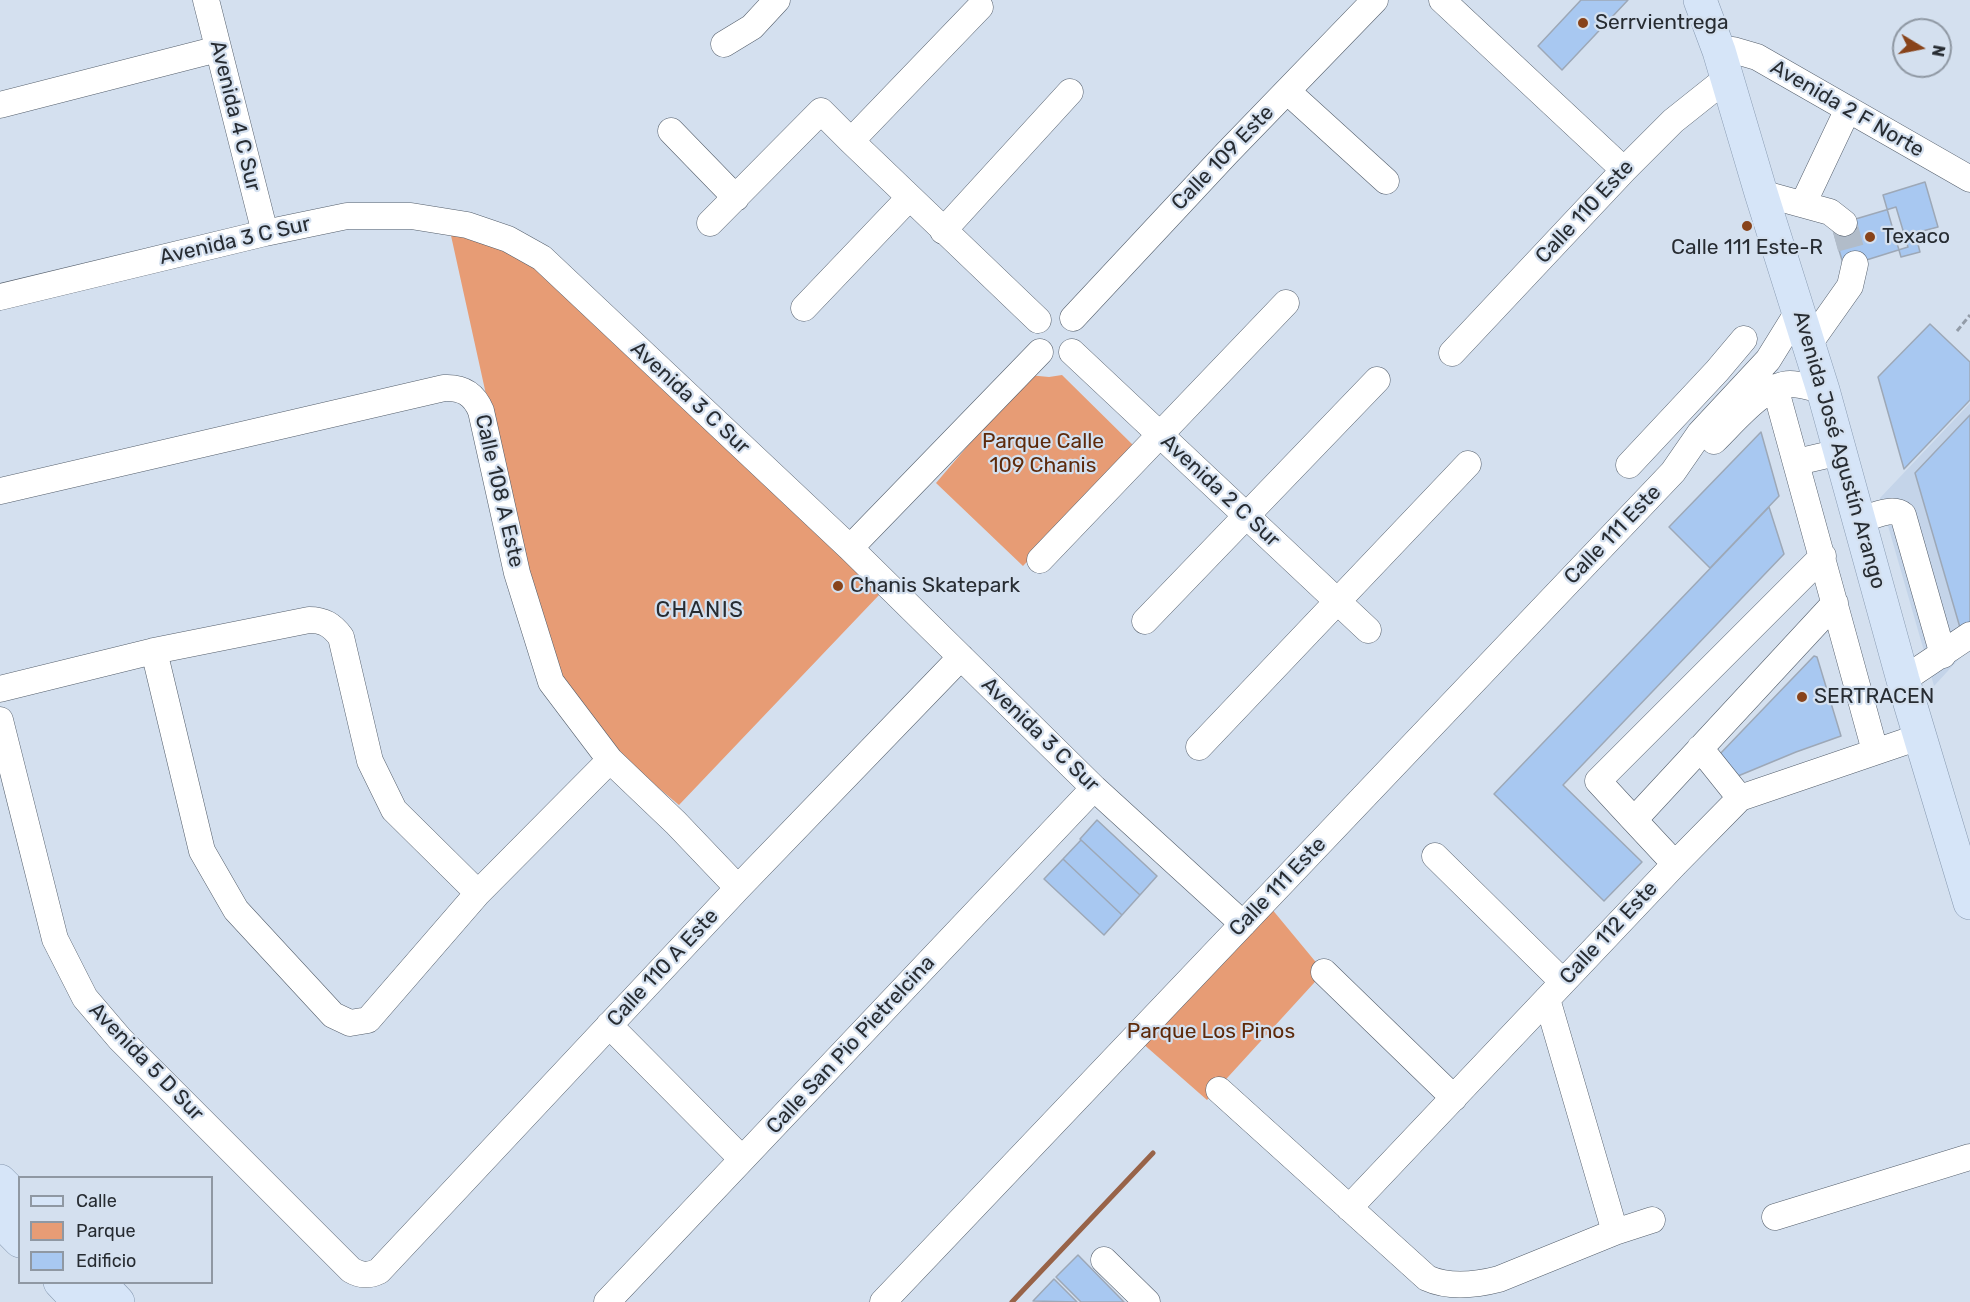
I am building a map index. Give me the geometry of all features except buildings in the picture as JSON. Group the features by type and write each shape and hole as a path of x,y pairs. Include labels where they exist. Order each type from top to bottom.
{"main road":[{"name":"Avenida José Agustín Arango","path":"1700,0 1723,65 1823,390 1919,736 1970,903"},
{"path":"0,1181 18,1199"},
{"path":"0,1221 18,1239"},
{"path":"62,1284 79,1302"},
{"path":"101,1284 118,1302"}],"street":[{"name":"Avenida 4 C Sur","path":"206,0 265,233"},
{"path":"724,44 752,27 777,0"},
{"name":"Calle 109 Este","path":"1073,318 1374,0"},
{"path":"1442,0 1624,170"},
{"path":"851,141 980,7"},
{"path":"0,105 218,49"},
{"name":"Avenida 2 F Norte","path":"1723,65 1733,50 1757,57 1970,179"},
{"name":"Calle 110 Este","path":"1452,354 1624,170 1673,122 1723,65"},
{"path":"1287,91 1386,182"},
{"path":"944,231 1070,92"},
{"path":"1803,204 1848,109"},
{"path":"710,223 821,111 1038,320"},
{"path":"671,131 736,198"},
{"path":"1761,193 1830,212 1844,223"},
{"path":"804,308 909,198"},
{"name":"Avenida 3 C Sur","path":"0,297 265,233 347,216 411,216 467,225 508,239 542,258 850,548 1094,788 1243,924"},
{"path":"1809,344 1850,286 1855,264"},
{"path":"1040,560 1286,303"},
{"name":"Calle 111 Este","path":"883,1302 1673,472 1700,433 1768,360 1799,310"},
{"path":"1059,311 1073,318 1080,331 1080,339 1072,352 1065,357 1056,358 1048,357 1040,352 1033,333 1038,320 1044,315 1059,311"},
{"path":"1629,465 1744,339"},
{"path":"850,548 1040,352"},
{"name":"Avenida 2 C Sur","path":"1072,352 1368,630"},
{"path":"1717,371 1739,392"},
{"path":"1145,621 1377,380"},
{"path":"1823,390 1788,384 1775,387 1875,751"},
{"name":"Calle 111 Este","path":"1673,472 1710,445 1762,395 1775,387"},
{"name":"Calle 108 A Este","path":"0,491 444,388 463,390 478,403 481,411 518,573 551,682 610,760 676,823 738,888"},
{"path":"1797,462 1840,452"},
{"path":"1199,747 1468,464"},
{"path":"1860,520 1893,511 1903,515 1943,655"},
{"path":"1675,864 1598,781 1823,556"},
{"path":"1634,820 1835,603"},
{"path":"0,689 154,651 309,620 328,623 341,637 370,761 394,810 477,894"},
{"path":"1903,680 1970,635"},
{"path":"154,651 202,851 236,910 333,1015 350,1023 368,1020 477,894 610,760"},
{"name":"Calle 110 A Este","path":"365,1275 372,1275 379,1271 738,888 960,657"},
{"name":"Avenida 5 D Sur","path":"0,720 55,939 86,999 120,1039 351,1270 365,1275"},
{"name":"Calle 112 Este","path":"1350,1208 1740,798 1919,736"},
{"path":"1700,748 1740,798"},
{"name":"Calle San Pio Pietrelcina","path":"607,1302 1094,788"},
{"path":"1435,856 1555,990 1615,1232"},
{"path":"1324,972 1454,1098"},
{"path":"609,1025 742,1160"},
{"path":"1219,1090 1427,1278 1443,1283 1484,1283 1499,1280 1615,1232 1652,1220"},
{"path":"1775,1217 1970,1157"},
{"path":"1104,1260 1147,1302"}],"path":[{"path":"1957,331 1970,315"}],"shaded area":[{"path":"1970,403 1970,647 1934,686 1880,498"}],"green space":[{"path":"450,231 537,263 880,594 679,805 613,750 559,680 522,558"},
{"name":"Parque Calle 109 Chanis","path":"1028,375 1049,377 1062,375 1136,448 1023,566 936,483"},
{"name":"Parque Los Pinos","path":"1271,908 1324,972 1207,1100 1141,1042"}],"waterway":[{"path":"1012,1302 1153,1153"}],"tunnel":[{"path":"1844,223 1855,264"}],"place":[{"name":"Serrvientrega","path":"1583,23"},
{"name":"Calle 111 Este-R","path":"1747,226"},
{"name":"Texaco","path":"1870,237"},
{"name":"Chanis Skatepark","path":"838,586"},
{"name":"SERTRACEN","path":"1802,697"}],"district":[{"name":"CHANIS","path":"700,611"}]}
